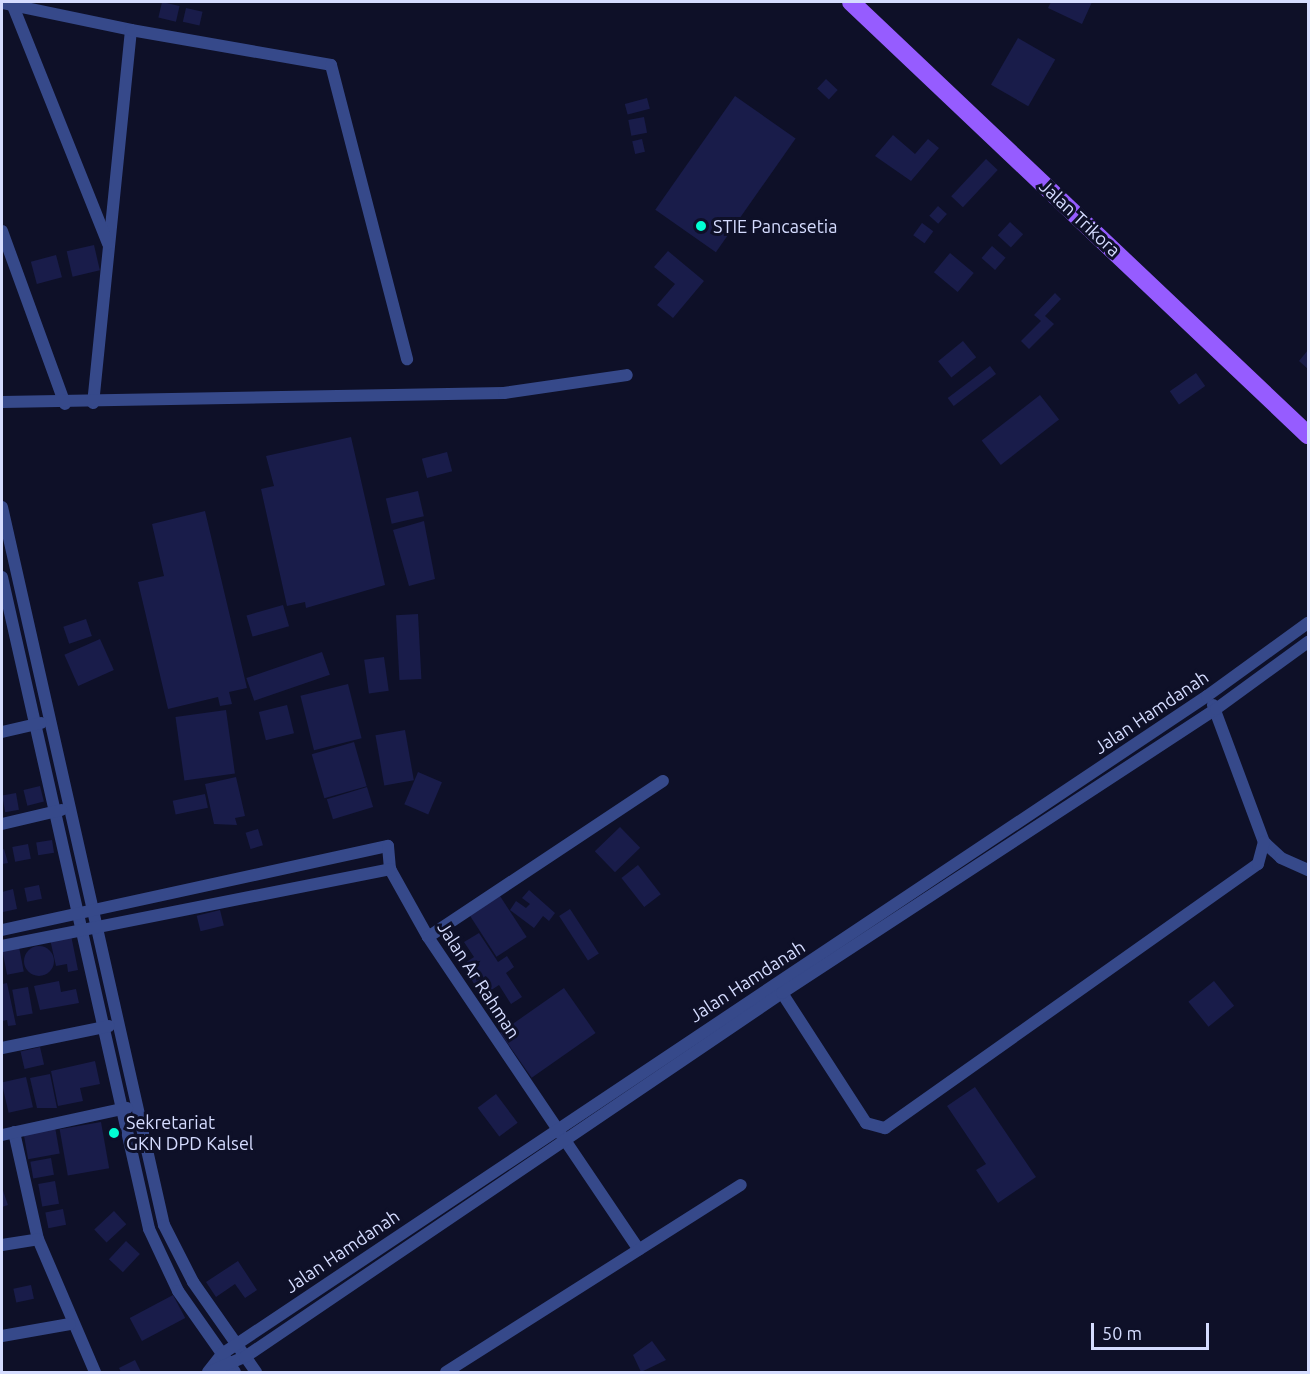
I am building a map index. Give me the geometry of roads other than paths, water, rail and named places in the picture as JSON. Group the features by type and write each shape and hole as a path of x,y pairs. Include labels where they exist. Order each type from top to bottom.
{"main road":[{"name":"Jalan Trikora","path":"851,2 1308,435"}],"street":[{"path":"7,4 131,30 331,65 407,359"},
{"path":"7,4 109,247"},
{"path":"93,403 131,30"},
{"path":"2,231 65,404"},
{"path":"2,402 65,404 504,393 627,375"},
{"path":"2,507 52,720 96,927 164,1225 193,1282 256,1372"},
{"path":"2,577 149,1229 178,1291 232,1369"},
{"name":"Jalan Hamdanah","path":"208,1372 222,1354 236,1344 557,1126 1207,696 1308,623"},
{"name":"Jalan Hamdanah","path":"208,1372 232,1369 245,1357 782,993 1216,709 1308,642"},
{"path":"1207,696 1216,709 1264,842 1281,858 1308,870"},
{"path":"2,732 52,720"},
{"path":"428,937 663,781"},
{"path":"2,824 71,808"},
{"path":"782,993 866,1123 885,1128 1258,864 1264,842"},
{"name":"Jalan Ar Rahman","path":"245,875 388,846 390,868 428,937 557,1126 562,1142 639,1250"},
{"path":"2,946 390,868"},
{"path":"2,930 245,875 254,896"},
{"path":"2,1048 119,1024"},
{"path":"2,1135 136,1106"},
{"path":"14,1132 38,1239 70,1324 95,1372"},
{"path":"446,1372 741,1185"},
{"path":"2,1245 38,1239"},
{"path":"2,1336 70,1324"}],"place":[{"name":"STIE Pancasetia","path":"701,226"},
{"name":"Sekretariat GKN DPD Kalsel","path":"114,1133"}]}
